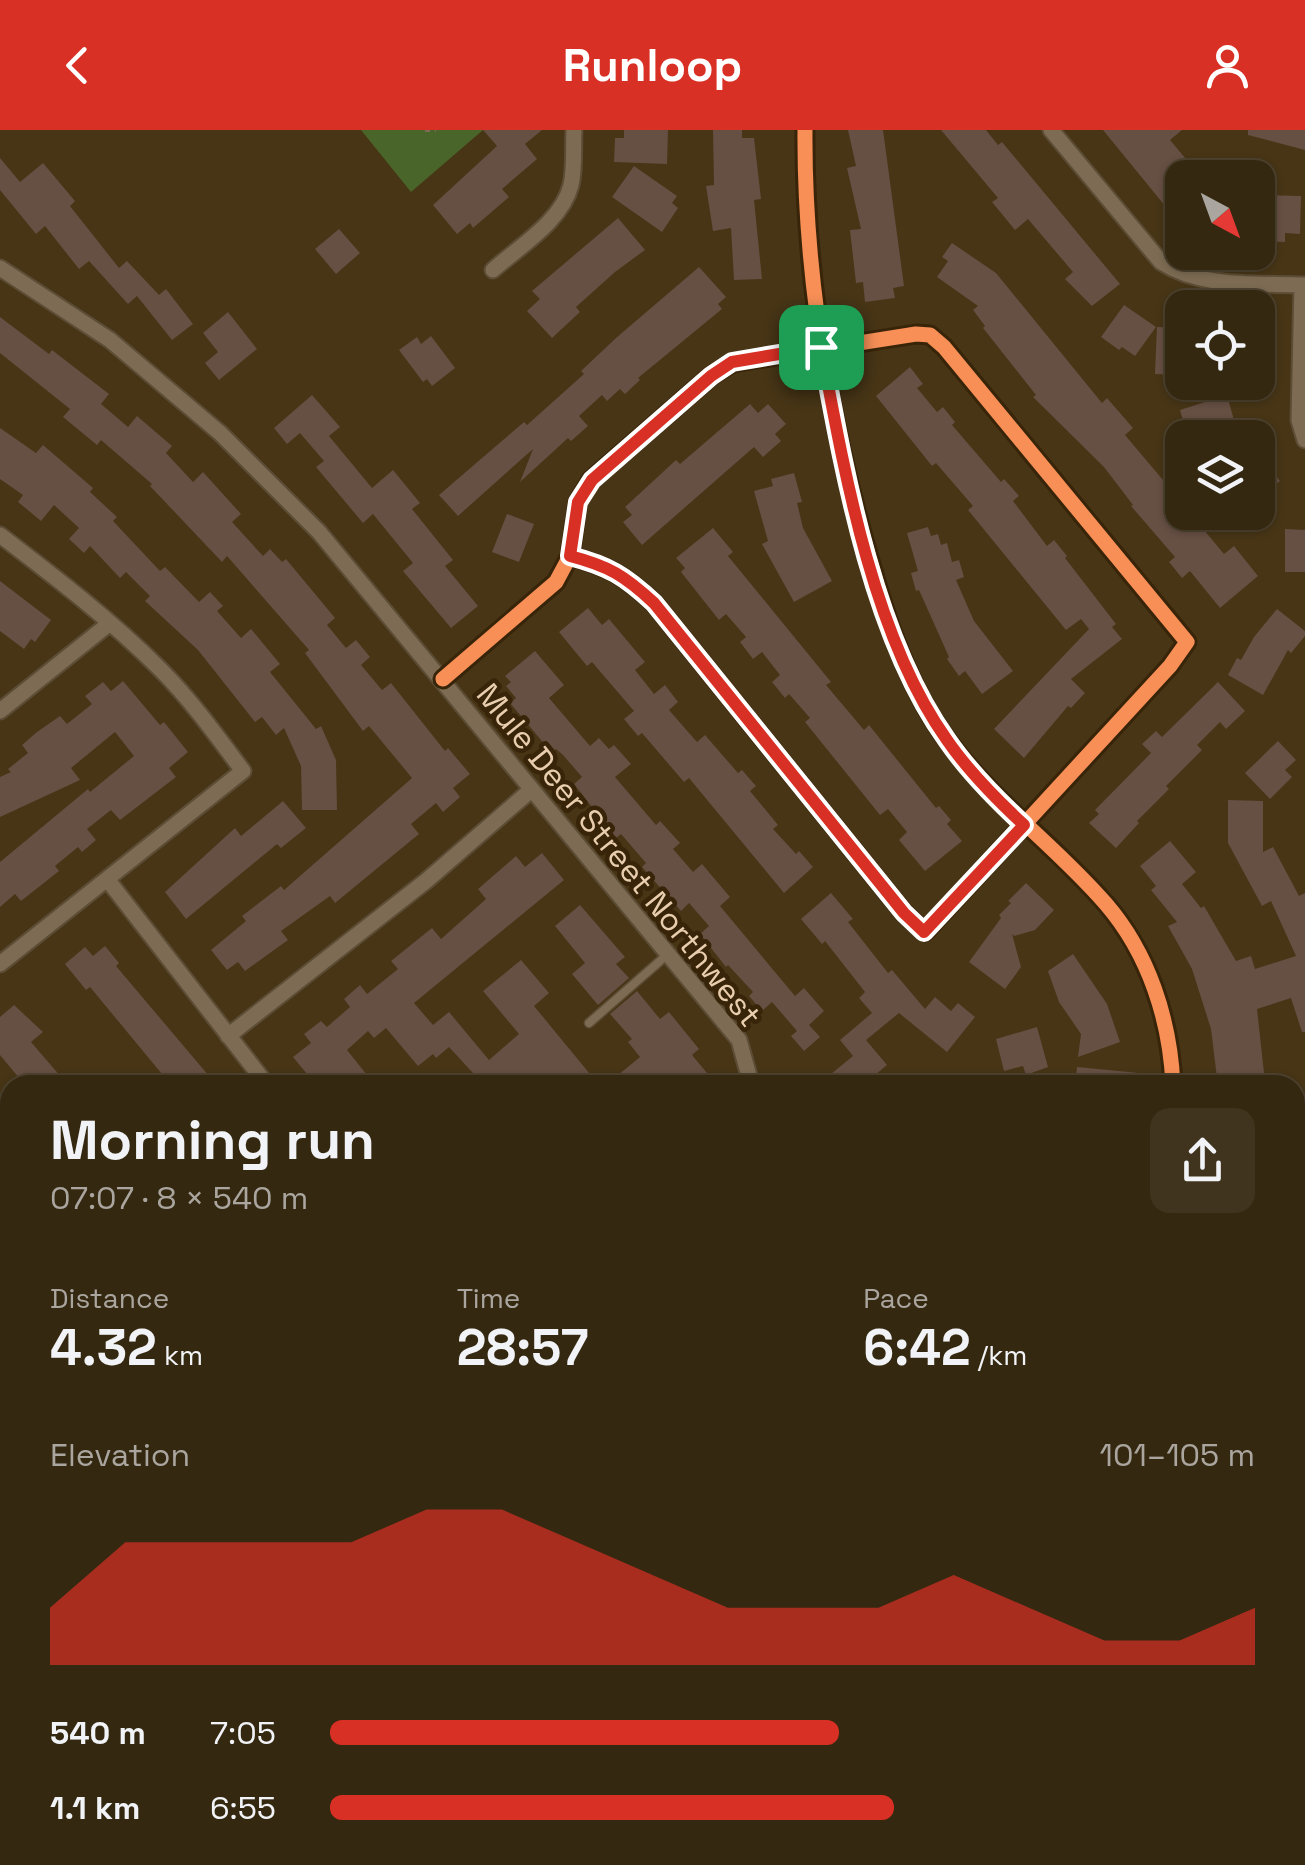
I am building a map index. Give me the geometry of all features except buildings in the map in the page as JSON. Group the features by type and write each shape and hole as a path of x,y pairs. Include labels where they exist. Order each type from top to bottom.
{"street":[{"path":"493,270 566,201 572,181 574,130"},
{"path":"805,130 806,230 821,347 840,452 892,637 911,680 946,739 993,796 1100,898 1141,956 1163,1014 1172,1075"},
{"path":"1051,130 1161,262 1181,275 1198,280 1304,285 1299,420 1305,440"},
{"name":"Mule Deer Street Northwest","path":"0,268 110,340 220,434 319,532 739,1040 748,1075"},
{"path":"443,679 556,582 570,556 578,502 592,480 711,376 732,362 916,334 930,336 944,347 1186,642 1170,666 924,932 904,913 654,603 627,577 604,565 570,556"},
{"path":"0,535 110,623 176,686 244,771 0,964"},
{"path":"0,712 110,623"},
{"path":"228,1036 426,881 531,790"},
{"path":"107,879 258,1075"}],"lane":[{"path":"589,1023 668,954"}],"path":[{"path":"425,130 436,130"}],"green space":[{"path":"361,130 483,130 411,192"}],"cycle path":[{"path":"805,130 808,232 828,384 862,533 899,650 919,694 949,743 1121,923 1145,966 1162,1012 1172,1075"},
{"path":"443,679 556,582 570,556 578,502 591,480 711,376 732,363 916,334 930,335 944,347 1187,642 1170,666 925,932 904,913 654,603 615,573 570,556"}],"route":[{"path":"821,347 840,452 892,637 911,680 946,739 993,796 1024,825 924,932 904,913 654,603 627,577 604,565 570,556 578,502 592,480 711,376 732,362 821,347"}]}
